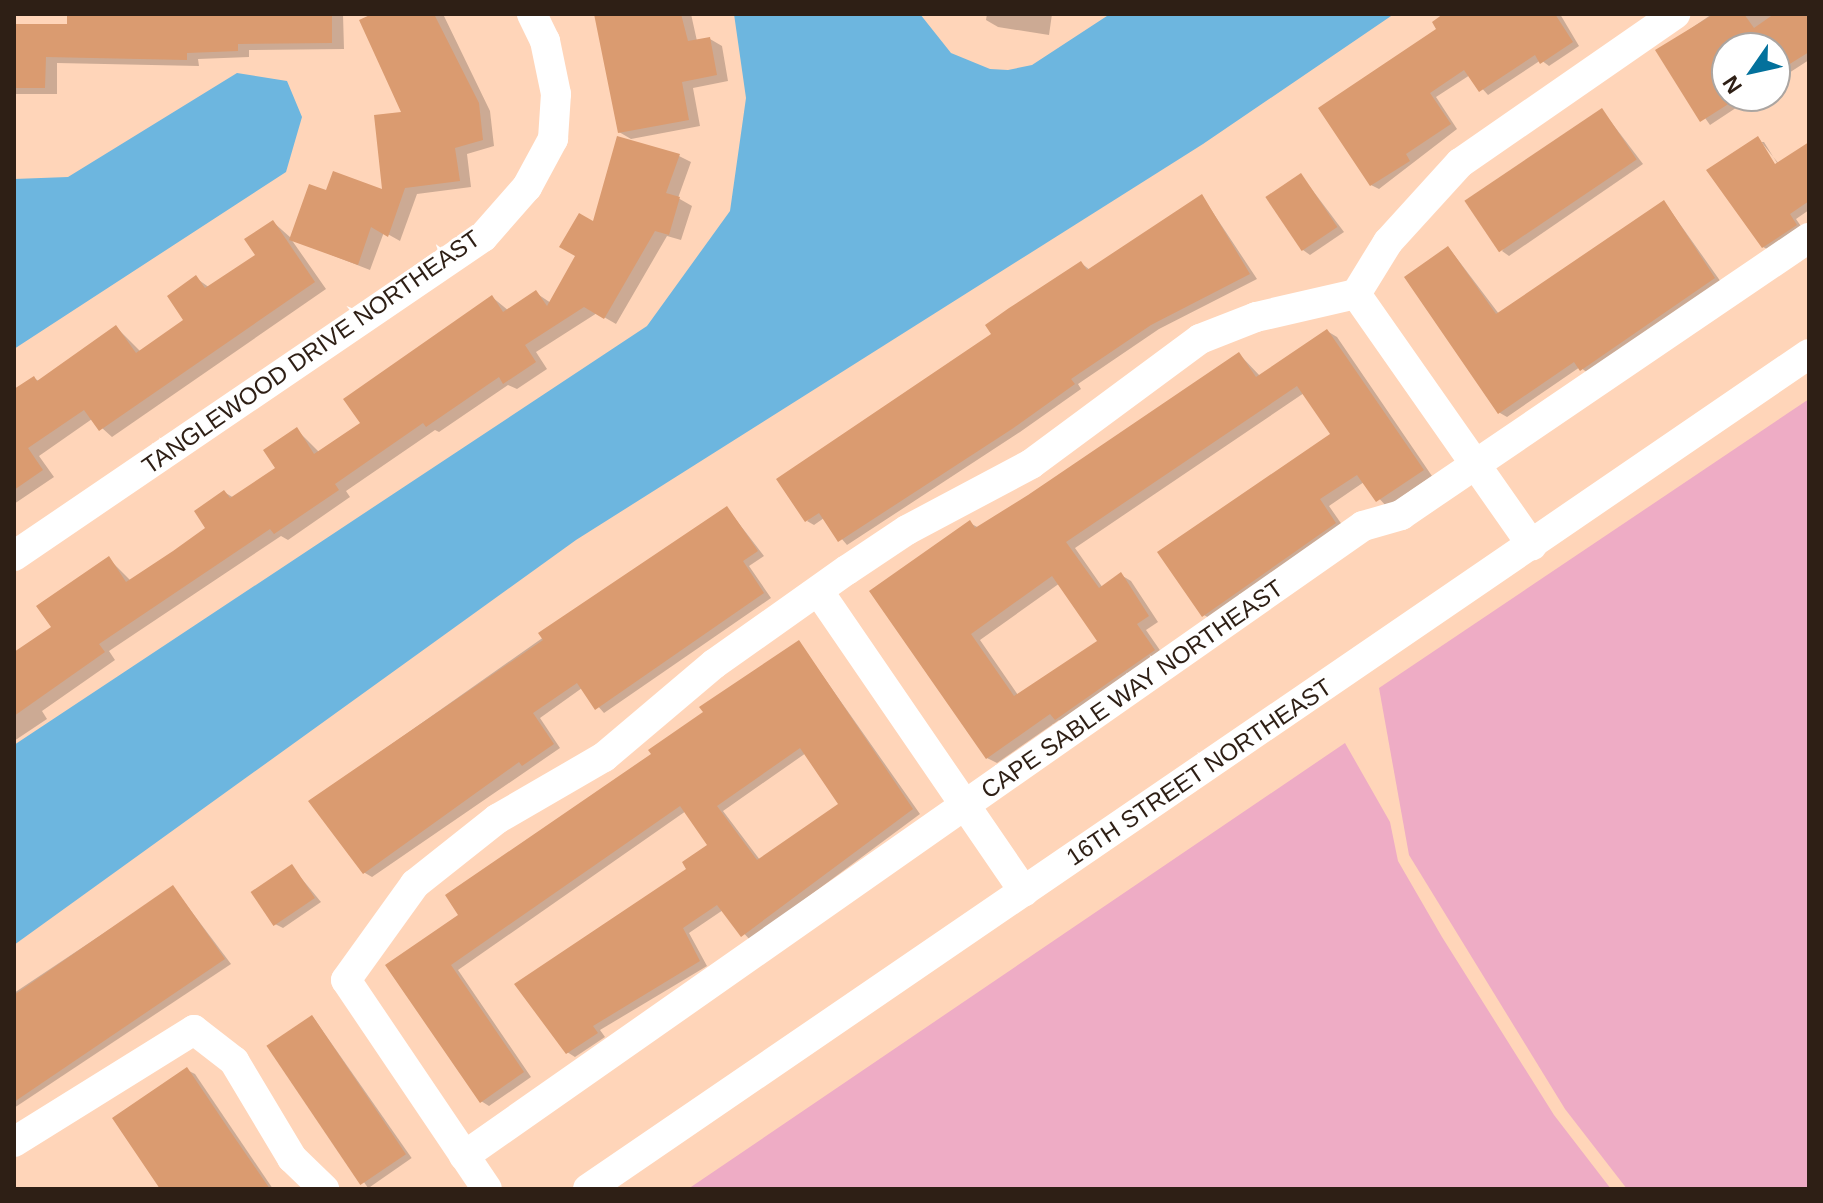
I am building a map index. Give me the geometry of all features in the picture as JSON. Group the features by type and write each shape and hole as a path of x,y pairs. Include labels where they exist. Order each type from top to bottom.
{"street":[{"name":"TANGLEWOOD DRIVE NORTHEAST","path":"14,556 483,237 527,187 553,139 556,94 545,41 532,14"},
{"path":"487,1189 346,980 415,884 456,848 604,757 714,664 907,530 1031,464 1200,339 1256,317 1356,294 1388,242 1460,163 1675,14"},
{"name":"CAPE SABLE WAY NORTHEAST","path":"464,1156 1363,526 1401,515 1809,238"},
{"path":"1356,294 1532,545"},
{"name":"16TH STREET NORTHEAST","path":"588,1189 1809,354"},
{"path":"819,592 1024,891"},
{"path":"14,1142 194,1030 234,1061 292,1158 324,1189"}],"shaded area":[{"path":"1809,399 1809,1189 1627,1189 1565,1109 1409,855 1379,688"},
{"path":"1345,743 1390,822 1398,861 1442,937 1554,1115 1611,1189 688,1189"}],"water":[{"path":"734,14 920,14 951,53 990,69 1008,70 1032,65 1110,14 1394,14 1203,144 576,540 14,945 14,745 647,326 730,211 746,98"},
{"path":"237,73 287,81 302,117 286,172 14,349 14,179 68,177"}],"building":[{"path":"67,14 332,14 332,43 238,44 238,51 187,53 187,60 46,57 45,88 14,88 14,24 67,24"},
{"path":"372,14 434,14 479,103 483,140 455,148 460,181 405,188 388,237 371,227 358,265 289,240 309,184 326,190 333,171 382,189 374,115 401,112 359,20"},
{"path":"594,14 681,14 688,41 710,37 717,75 682,82 689,120 618,133"},
{"path":"1443,14 1555,14 1573,42 1540,64 1535,55 1479,92 1464,70 1430,93 1451,124 1406,154 1410,161 1370,186 1318,108 1436,29 1432,22"},
{"path":"1714,14 1744,14 1754,28 1774,14 1809,14 1809,52 1791,63 1791,32 1711,32 1711,112 1716,112 1700,122 1655,50"},
{"path":"1602,108 1637,159 1499,252 1464,201"},
{"path":"617,136 680,154 666,193 680,197 669,235 655,231 604,319 584,307 525,345 536,362 503,384 499,377 426,427 423,423 335,484 339,490 274,534 270,529 99,644 105,652 14,716 14,652 51,627 36,606 109,556 126,582 173,551 205,528 194,511 224,490 230,498 275,468 263,450 297,427 314,454 360,423 343,399 492,295 503,312 536,290 547,306 575,256 559,247 579,213 593,221"},
{"path":"1758,136 1775,164 1809,142 1809,201 1790,214 1797,225 1762,248 1706,170"},
{"path":"1301,173 1337,227 1302,251 1265,197"},
{"path":"1202,194 1250,274 1151,325 1071,379 1075,384 1012,429 838,542 819,513 805,522 776,479 991,334 985,325 1009,308 1081,261 1087,270"},
{"path":"1664,200 1715,278 1580,371 1574,362 1498,414 1404,277 1448,246 1496,314"},
{"path":"273,220 315,282 99,431 84,410 28,448 43,470 14,490 14,389 34,376 37,381 116,325 136,353 183,320 167,296 196,275 205,288 255,255 244,239"},
{"path":"1327,329 1424,470 1376,502 1357,475 1320,499 1336,523 1202,617 1157,552 1330,434 1297,386 1066,542 1099,588 1121,572 1149,616 1137,624 1155,650 1055,720 1050,714 986,759 869,591 970,520 975,528 1028,495 1239,352 1256,377","holes":["1052,576 1097,641 1014,696 971,634"]},
{"path":"727,506 758,551 743,561 764,593 595,710 577,683 533,713 554,744 522,766 519,762 363,874 308,801 543,640 538,633"},
{"path":"799,640 913,809 741,937 717,905 683,928 700,961 593,1026 598,1033 566,1054 514,984 686,869 682,862 707,845 680,806 451,965 524,1072 480,1103 385,965 458,915 445,895 651,754 648,750 703,712 699,707","holes":["800,748 838,804 757,860 717,806"]},
{"path":"292,864 315,898 273,926 251,892"},
{"path":"173,885 225,959 14,1102 14,995"},
{"path":"312,1015 406,1154 360,1185 266,1046"},
{"path":"187,1067 270,1189 160,1189 112,1118"}]}
